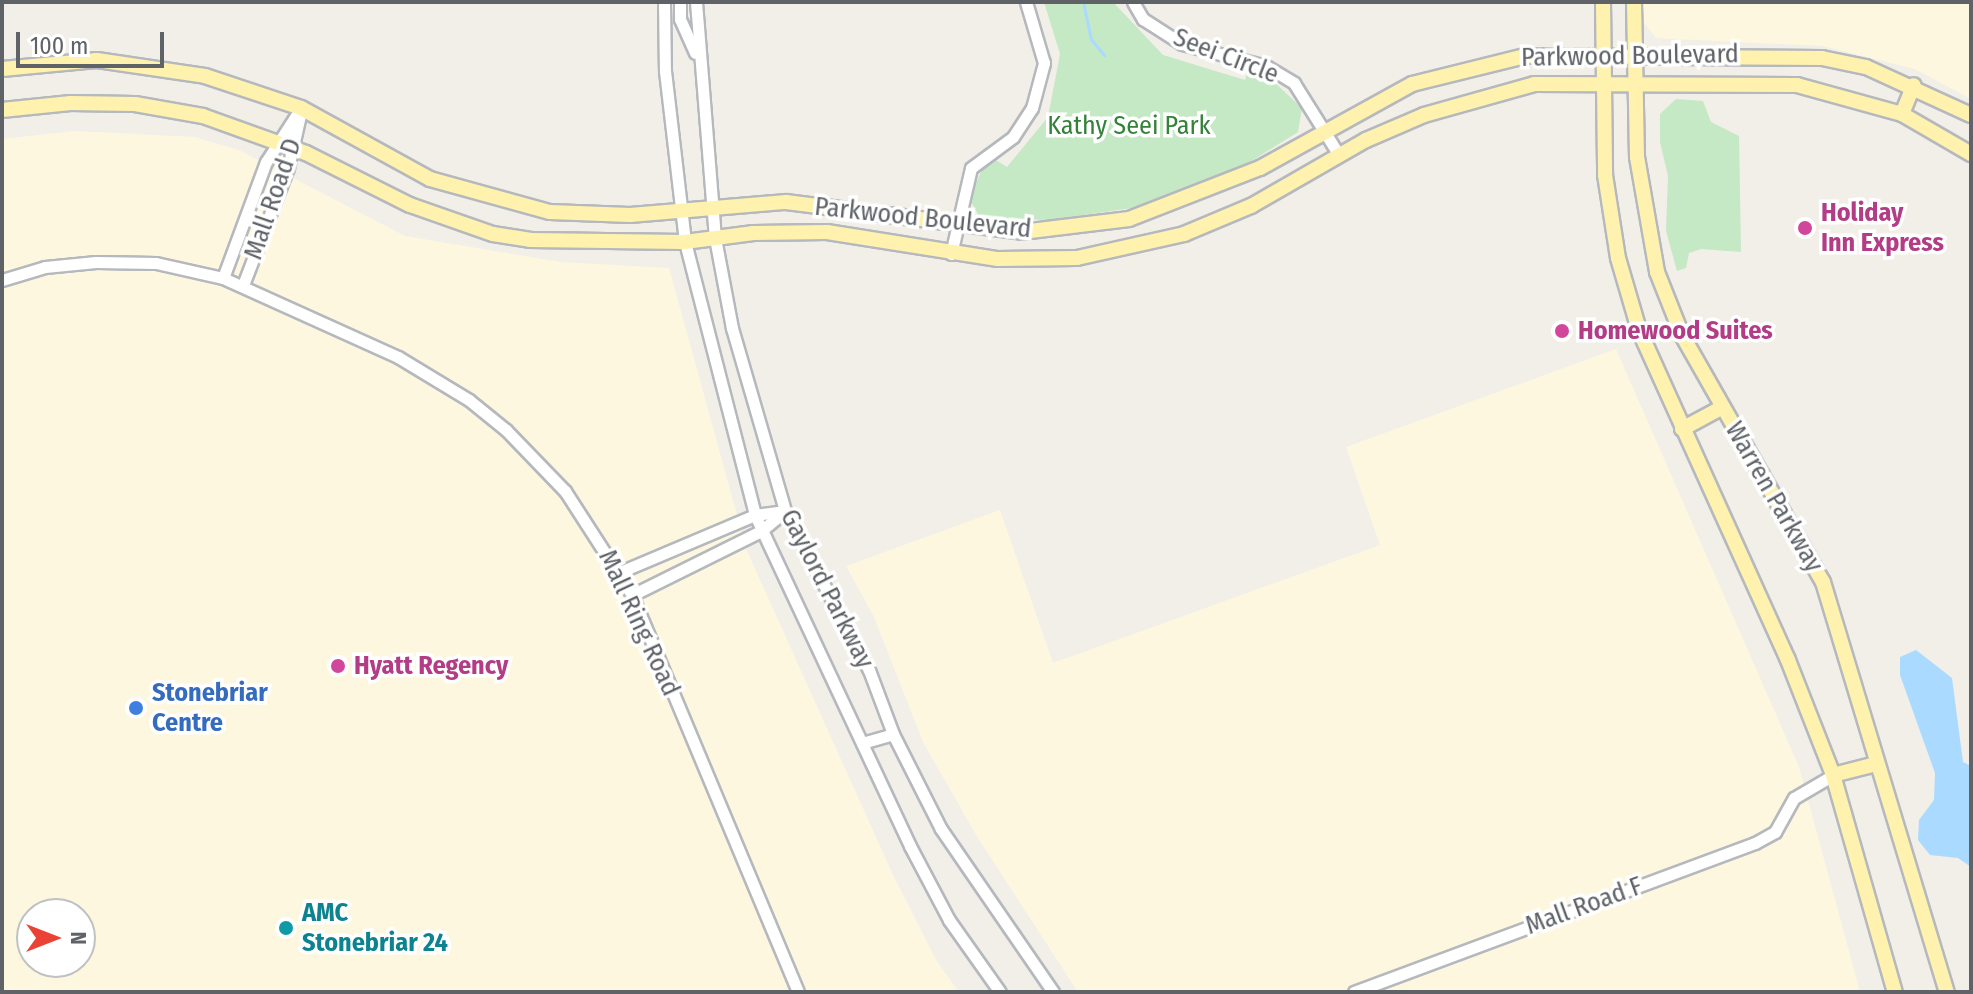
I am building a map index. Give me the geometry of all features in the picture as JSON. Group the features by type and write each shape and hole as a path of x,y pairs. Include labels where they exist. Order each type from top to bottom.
{"main road":[{"name":"Warren Parkway","path":"1603,2 1605,175 1618,258 1649,359 1788,660 1833,775 1895,992"},
{"name":"Warren Parkway","path":"1634,2 1640,187 1657,272 1682,335 1721,408 1759,464 1823,582 1947,992"},
{"name":"Parkwood Boulevard","path":"2,69 84,61 144,64 205,76 301,108 398,165 462,190 550,212 630,215 786,202 1022,232 1129,219 1214,189 1412,84 1525,56 1635,53 1822,58 1866,67 1914,85 1971,115"},
{"name":"Parkwood Boulevard","path":"2,110 71,103 135,104 203,116 287,145 410,205 493,234 562,243 685,242 827,232 951,254 1077,258 1150,245 1231,215 1339,155 1424,115 1481,95 1534,84 1797,85 1902,114 1971,154"},
{"path":"1902,114 1914,85"},
{"path":"1682,429 1721,408"},
{"path":"1833,775 1876,764"}],"street":[{"name":"Gaylord Parkway","path":"664,2 665,71 679,210 755,515 949,920 1000,992"},
{"path":"680,2 680,19 698,61"},
{"name":"Gaylord Parkway","path":"696,2 698,61 715,238 732,328 785,511 869,670 893,734 941,829 1053,992"},
{"path":"951,254 954,224 971,168 1013,137 1032,108 1044,63 1026,2"},
{"name":"Seei Circle","path":"1133,2 1143,19 1182,44 1277,71 1294,83 1339,155"},
{"name":"Mall Road D","path":"243,285 268,222 287,145 301,108"},
{"name":"Mall Road D","path":"223,278 266,162 287,145"},
{"name":"Mall Ring Road","path":"2,280 45,267 96,262 156,263 223,278 398,357 477,405 549,471 620,572 798,992"},
{"path":"620,572 755,515 785,511"},
{"path":"632,595 761,531 785,511"},
{"path":"862,743 893,734"},
{"name":"Mall Road F","path":"1354,992 1755,843 1775,832 1794,798 1833,775"}],"shaded area":[{"path":"1641,2 1971,2 1971,99 1915,69 1823,46 1656,38 1642,20"},
{"path":"74,131 195,137 241,151 405,236 561,262 669,268 747,551 893,875 936,960 959,992 804,992 783,941 799,992 2,992 2,139"},
{"path":"1616,349 1799,767 1860,992 1078,992 978,838 923,742 874,617 846,566 1000,510 1053,663 1380,545 1346,447"}],"green space":[{"name":"Kathy Seei Park","path":"1044,2 1113,2 1163,55 1245,80 1249,66 1261,70 1302,108 1298,132 1240,168 1145,206 1050,220 980,218 969,198 982,170 994,159 1007,167 1048,117 1060,54"},
{"path":"1676,99 1703,101 1711,122 1739,136 1741,252 1701,249 1689,253 1686,268 1677,271 1666,231 1668,176 1660,142 1660,114"}],"water":[{"path":"1916,650 1952,678 1963,762 1971,766 1971,867 1958,858 1930,855 1918,840 1919,820 1934,800 1935,773 1900,675 1900,657"}],"waterway":[{"path":"1083,2 1091,39 1104,55"}],"place":[{"name":"Holiday Inn Express","path":"1805,228"},
{"name":"Homewood Suites","path":"1562,331"},
{"name":"Hyatt Regency","path":"338,666"},
{"name":"Stonebriar Centre","path":"136,708"},
{"name":"AMC Stonebriar 24","path":"286,928"}]}
